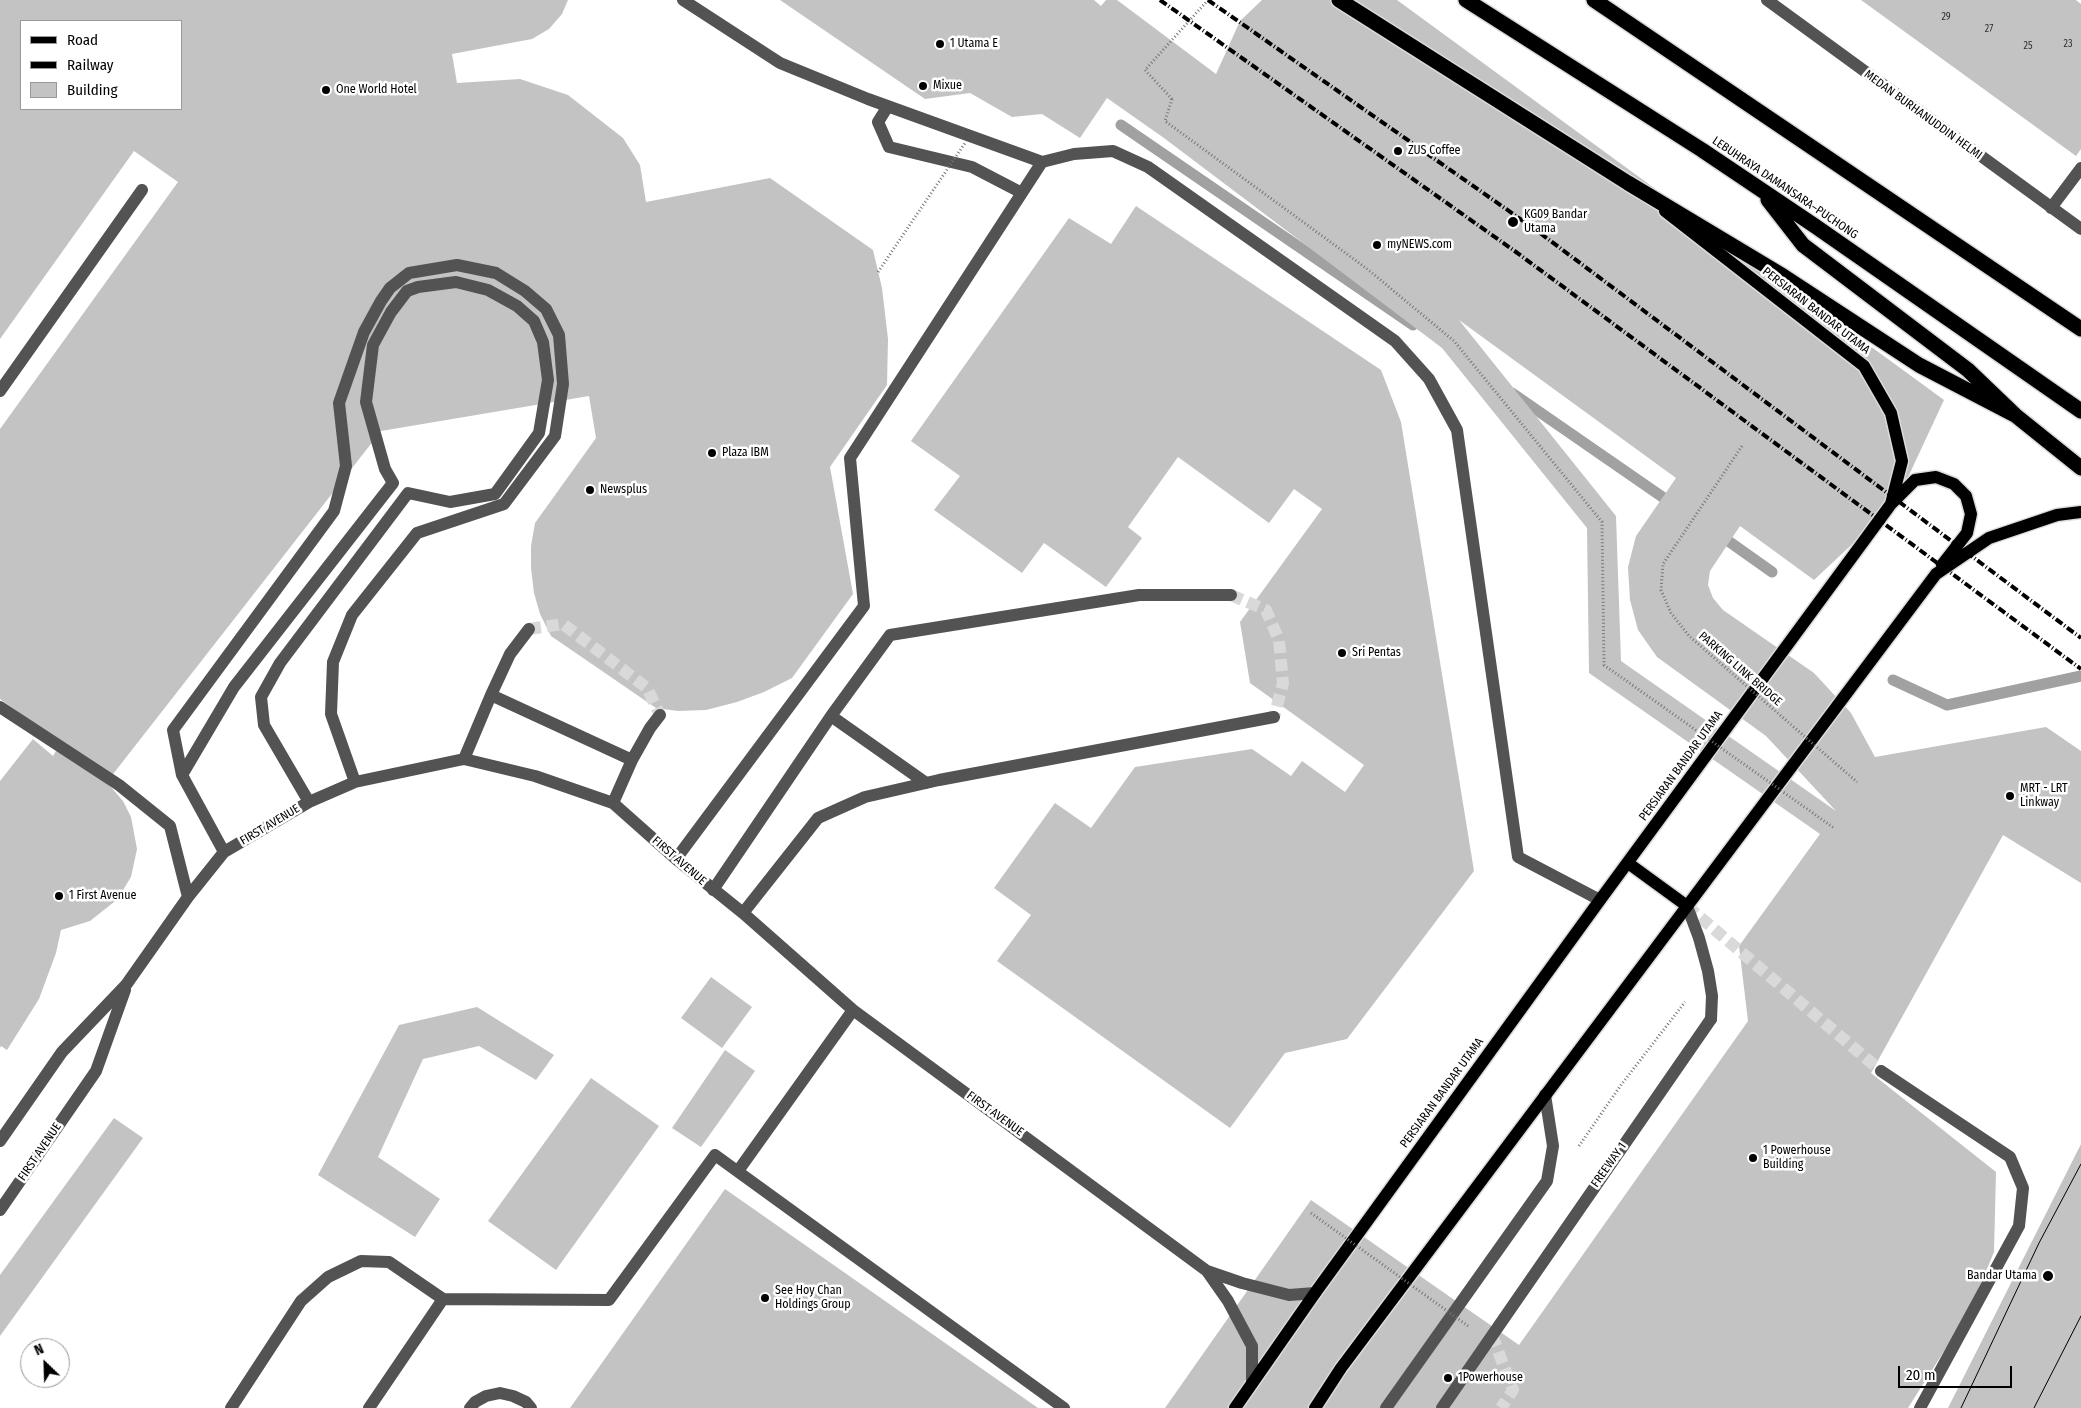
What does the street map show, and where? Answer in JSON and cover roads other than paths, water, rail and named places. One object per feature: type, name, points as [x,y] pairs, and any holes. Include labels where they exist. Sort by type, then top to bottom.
[{"type":"highway","points":[[1339,0],[1628,183],[1783,276],[1919,365],[2015,415]]},
{"type":"highway","name":"LEBUHRAYA DAMANSARA–PUCHONG","points":[[1466,0],[1702,150],[2081,411]]},
{"type":"highway","points":[[1594,0],[2081,328]]},
{"type":"highway","points":[[1759,189],[1803,245],[1968,370],[2015,415],[2081,468]]},
{"type":"main road","name":"PERSIARAN BANDAR UTAMA","points":[[1235,1408],[1315,1293],[1600,900],[1891,504],[1902,461],[1890,413],[1864,366],[1628,183]]},
{"type":"main road","points":[[1315,1408],[1341,1368],[1967,533],[1971,514],[1966,496],[1954,484],[1936,477],[1915,480],[1891,504]]},
{"type":"main road","points":[[1936,574],[1989,538],[2057,515],[2081,512]]},
{"type":"main road","points":[[1628,862],[1687,906]]},
{"type":"street","points":[[684,0],[780,63],[888,106],[1042,162],[1074,154],[1113,151],[1148,167],[1395,341],[1428,378],[1457,430],[1518,857],[1600,900]]},
{"type":"street","name":"MEDAN BURHANUDDIN HELMI","points":[[1767,0],[2081,229]]},
{"type":"street","points":[[888,106],[878,122],[889,148],[972,167],[1022,193]]},
{"type":"street","points":[[676,859],[864,606],[850,458],[1042,162]]},
{"type":"street","points":[[2051,208],[2081,168]]},
{"type":"street","points":[[0,391],[142,190]]},
{"type":"street","points":[[224,852],[182,775],[173,730],[334,511],[346,466],[339,403],[364,332],[390,288],[409,274],[457,265],[496,273],[525,290],[546,308],[559,335],[562,384],[555,436],[504,504],[417,533],[352,615],[333,662],[331,714],[355,782]]},
{"type":"street","points":[[182,775],[234,687],[394,483],[385,470],[366,402],[374,345],[391,312],[407,291],[418,286],[456,282],[488,290],[518,306],[534,322],[542,342],[548,380],[539,433],[495,494],[450,502],[408,493],[280,663],[261,698],[264,725],[309,802]]},
{"type":"street","points":[[713,890],[890,634],[1139,595],[1231,595]]},
{"type":"street","points":[[464,759],[490,695],[510,654],[529,630]]},
{"type":"street","points":[[490,695],[632,760]]},
{"type":"street","points":[[0,707],[119,785],[170,826],[188,897]]},
{"type":"street","points":[[613,804],[632,760],[650,728],[660,715]]},
{"type":"street","points":[[832,716],[926,783]]},
{"type":"street","points":[[743,913],[818,818],[865,797],[926,783],[1274,718]]},
{"type":"street","name":"FIRST AVENUE","points":[[0,1141],[62,1052],[126,985],[188,897],[224,852],[309,802],[355,782],[464,759],[535,776],[613,804],[676,859],[743,913],[854,1010],[1207,1271],[1242,1283],[1289,1295],[1315,1293]]},
{"type":"street","name":"FREEWAY 1","points":[[1442,1408],[1711,1019],[1712,996],[1699,938],[1687,906]]},
{"type":"street","name":"FIRST AVENUE","points":[[0,1210],[96,1071],[126,985]]},
{"type":"street","points":[[738,1172],[854,1010]]},
{"type":"street","points":[[1881,1071],[2010,1157],[2023,1188],[2019,1226],[1920,1408]]},
{"type":"street","points":[[1386,1408],[1547,1181],[1552,1146],[1545,1095]]},
{"type":"street","points":[[231,1408],[301,1301],[328,1277],[361,1261],[389,1262],[443,1299],[609,1300],[715,1155],[1064,1408]]},
{"type":"street","name":"FIRST AVENUE","points":[[1207,1271],[1228,1301],[1252,1346],[1252,1382]]},
{"type":"street","points":[[369,1408],[443,1299]]},
{"type":"street","points":[[470,1408],[475,1402],[486,1396],[500,1393],[526,1402],[531,1408]]},
{"type":"waterway","points":[[1121,125],[1413,325]]},
{"type":"waterway","points":[[1512,393],[1674,505]]},
{"type":"waterway","points":[[1717,533],[1772,572]]},
{"type":"waterway","points":[[1893,680],[1947,705],[2081,676]]},
{"type":"tunnel","points":[[1231,595],[1266,610],[1279,640],[1283,683],[1274,717]]},
{"type":"tunnel","points":[[529,629],[563,624],[647,688],[660,715]]},
{"type":"tunnel","points":[[1687,906],[1881,1071]]},
{"type":"tunnel","points":[[1492,1335],[1513,1390],[1501,1408]]},
{"type":"tram line","points":[[1961,1408],[2039,1243],[2081,1164]]},
{"type":"tram line","points":[[2034,1408],[2081,1316]]},
{"type":"railway","points":[[1160,0],[1516,252],[2081,669]]},
{"type":"railway","points":[[1208,0],[1536,230],[2081,638]]},
{"type":"place","name":"1 Utama E","points":[[940,44]]},
{"type":"place","name":"Mixue","points":[[923,86]]},
{"type":"place","name":"One World Hotel","points":[[326,90]]},
{"type":"place","name":"ZUS Coffee","points":[[1398,151]]},
{"type":"place","name":"KG09 Bandar Utama","points":[[1513,222]]},
{"type":"place","name":"myNEWS.com","points":[[1377,245]]},
{"type":"place","name":"Plaza IBM","points":[[712,453]]},
{"type":"place","name":"Newsplus","points":[[590,490]]},
{"type":"place","name":"Sri Pentas","points":[[1342,653]]},
{"type":"place","name":"MRT - LRT Linkway","points":[[2010,796]]},
{"type":"place","name":"1 First Avenue","points":[[59,896]]},
{"type":"place","name":"1 Powerhouse Building","points":[[1753,1158]]},
{"type":"place","name":"Bandar Utama","points":[[2048,1276]]},
{"type":"place","name":"See Hoy Chan Holdings Group","points":[[765,1298]]},
{"type":"place","name":"1Powerhouse","points":[[1448,1378]]}]
